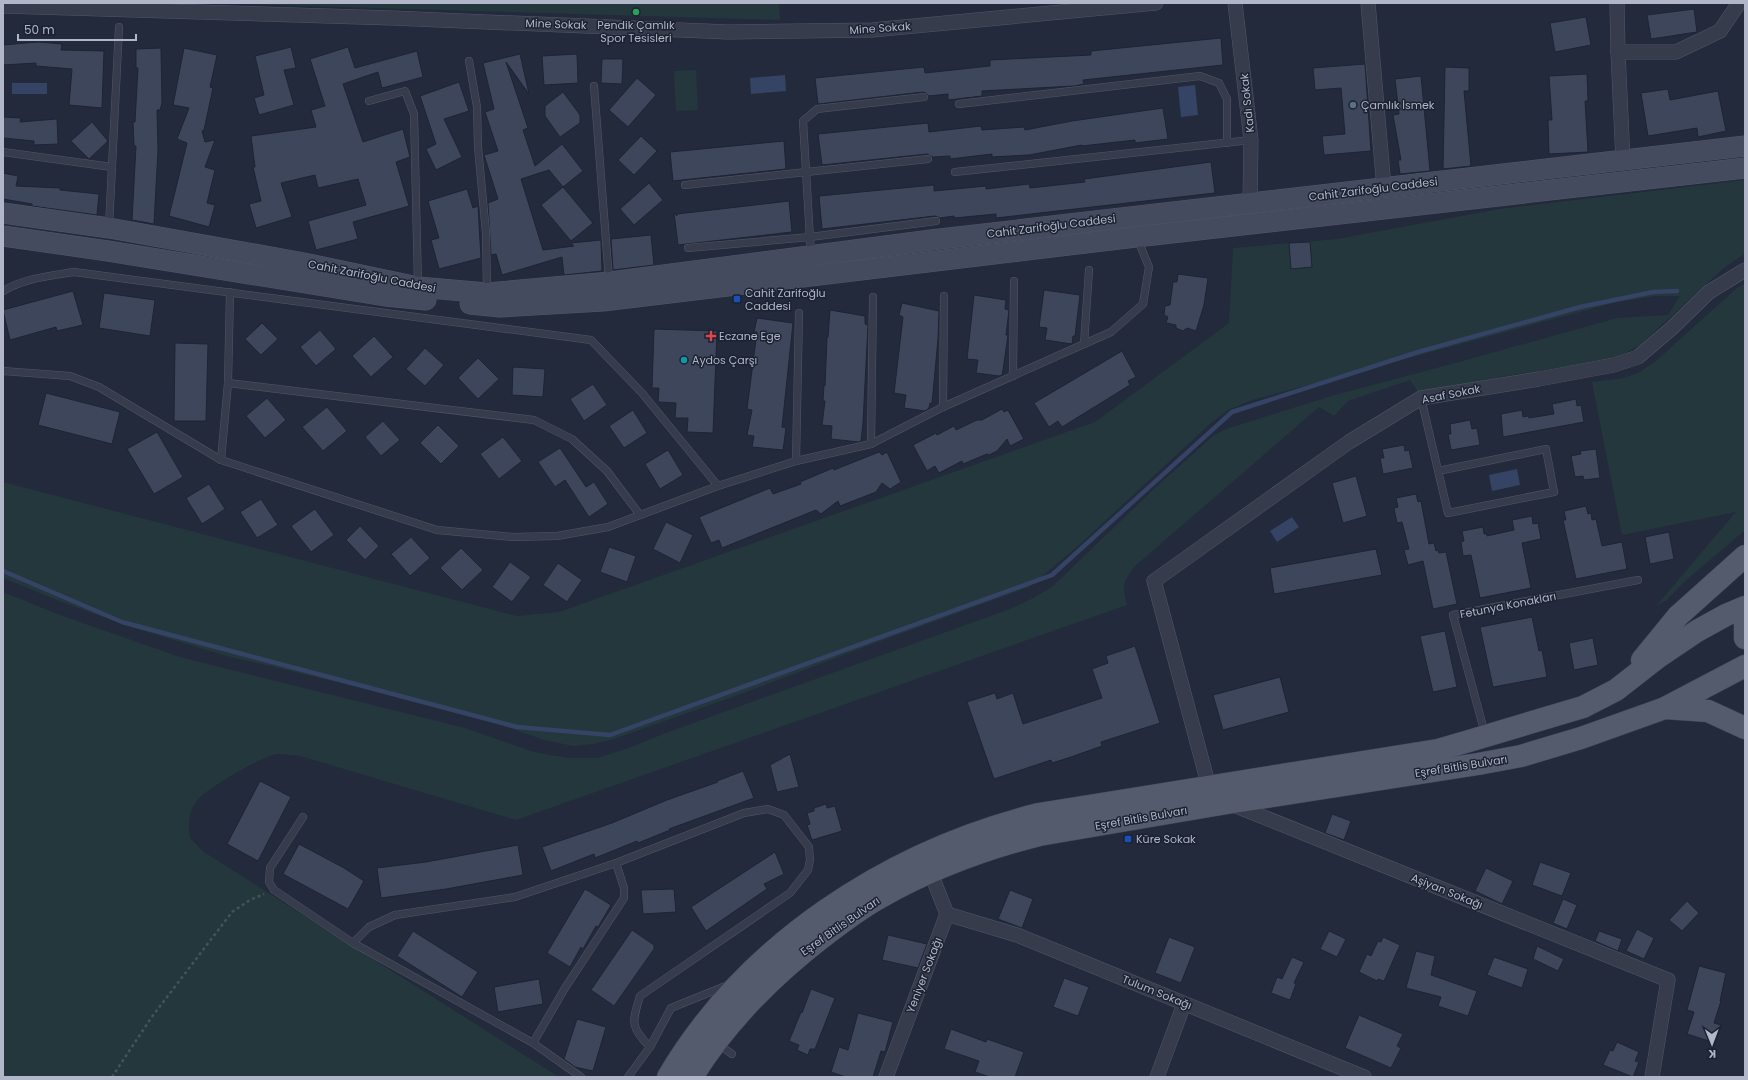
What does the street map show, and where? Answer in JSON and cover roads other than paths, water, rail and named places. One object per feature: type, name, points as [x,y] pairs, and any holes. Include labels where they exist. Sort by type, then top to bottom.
[{"type":"main road","name":"Cahit Zarifoğlu Caddesi","points":[[3,236],[116,252],[385,296],[500,307],[603,301],[1136,227],[1250,204],[1745,146]]},
{"type":"main road","points":[[1623,161],[1624,181]]},
{"type":"main road","name":"Cahit Zarifoğlu Caddesi","points":[[3,213],[109,228],[304,263],[418,287],[487,293],[610,282],[810,246],[1136,227],[1251,224],[1745,168]]},
{"type":"main road","points":[[1384,188],[1386,209]]},
{"type":"main road","points":[[1250,204],[1251,224]]},
{"type":"main road","points":[[1616,690],[1678,616],[1745,556]]},
{"type":"main road","points":[[1616,690],[1657,658],[1697,631],[1726,615],[1745,607]]},
{"type":"main road","points":[[1745,625],[1745,638]]},
{"type":"main road","name":"Eşref Bitlis Bulvarı","points":[[668,1077],[695,1036],[747,977],[801,928],[833,905],[876,878],[927,863],[969,857],[1039,835],[1521,756],[1569,742],[1665,708],[1745,666]]},
{"type":"main road","name":"Eşref Bitlis Bulvarı","points":[[692,1077],[724,1048],[765,986],[801,953],[842,922],[927,863],[985,830],[1039,814],[1438,750],[1582,707],[1616,690]]},
{"type":"main road","points":[[1665,708],[1708,711],[1745,728]]},
{"type":"street","name":"Mine Sokak","points":[[3,6],[384,18],[728,32],[872,30],[1156,3]]},
{"type":"street","name":"Kadı Sokak","points":[[1235,3],[1251,140],[1250,204]]},
{"type":"street","points":[[1368,3],[1384,188]]},
{"type":"street","points":[[1617,3],[1623,161]]},
{"type":"street","points":[[1618,52],[1676,52],[1720,31],[1739,3]]},
{"type":"street","name":"Asaf Sokak","points":[[1209,787],[1154,582],[1349,442],[1421,398],[1584,371],[1614,365],[1638,357],[1672,328],[1709,292],[1745,270]]},
{"type":"street","name":"Aşiyan Sokağı","points":[[1227,803],[1668,980],[1652,1077]]},
{"type":"street","points":[[927,863],[947,914]]},
{"type":"street","name":"Tulum Sokağı","points":[[947,914],[1017,935],[1364,1077]]},
{"type":"street","name":"Yeniyer Sokağı","points":[[886,1077],[947,914]]},
{"type":"street","points":[[1157,1077],[1184,1004]]},
{"type":"lane","points":[[109,228],[119,28]]},
{"type":"lane","points":[[468,61],[477,107],[478,147],[486,233],[487,293]]},
{"type":"lane","points":[[959,104],[1200,76],[1219,83],[1227,99],[1227,143]]},
{"type":"lane","points":[[594,86],[610,282]]},
{"type":"lane","points":[[369,101],[405,91],[414,114],[418,287]]},
{"type":"lane","points":[[810,246],[803,121],[817,109],[924,97]]},
{"type":"lane","points":[[955,172],[1251,140]]},
{"type":"lane","points":[[3,152],[112,167]]},
{"type":"lane","points":[[684,185],[928,159]]},
{"type":"lane","points":[[688,248],[810,246],[936,221]]},
{"type":"lane","points":[[3,370],[70,376],[99,387],[221,460],[438,530],[512,537],[557,536],[608,527],[718,486],[796,461],[871,444],[943,407],[1111,332],[1143,304],[1149,267],[1136,227]]},
{"type":"lane","points":[[1084,344],[1089,270]]},
{"type":"lane","points":[[3,291],[13,285],[40,277],[74,272],[591,340],[642,393],[718,486]]},
{"type":"lane","points":[[1013,376],[1014,281]]},
{"type":"lane","points":[[221,460],[228,383],[230,292]]},
{"type":"lane","points":[[943,407],[944,296]]},
{"type":"lane","points":[[871,444],[873,297]]},
{"type":"lane","points":[[796,461],[799,313]]},
{"type":"lane","points":[[228,383],[534,420],[572,439],[607,471],[640,515]]},
{"type":"lane","points":[[1421,398],[1438,471],[1448,513],[1554,492],[1546,449],[1438,471]]},
{"type":"lane","name":"Fetunya Konakları","points":[[1485,736],[1453,616],[1638,580]]},
{"type":"lane","points":[[353,943],[369,927],[395,915],[515,897],[616,863],[744,813],[768,809],[784,815],[809,847],[810,860],[808,870],[790,892],[640,996],[635,1013],[634,1026],[638,1035],[650,1047]]},
{"type":"lane","points":[[303,817],[270,868],[269,882],[274,890],[353,943],[533,1043],[581,1077]]},
{"type":"lane","points":[[533,1043],[569,982],[624,898],[624,888],[616,863]]},
{"type":"lane","points":[[628,1077],[650,1047],[671,1008],[747,977]]},
{"type":"water","points":[[785,75],[786,91],[751,94],[750,78]]},
{"type":"water","points":[[12,83],[47,83],[47,94],[12,94]]},
{"type":"water","points":[[1195,85],[1198,115],[1181,117],[1178,87]]},
{"type":"water","points":[[1517,469],[1520,485],[1492,491],[1489,475]]},
{"type":"water","points":[[1292,517],[1299,527],[1277,542],[1270,531]]},
{"type":"waterway","points":[[3,571],[122,622],[517,727],[610,735],[1052,575],[1232,412],[1418,352],[1580,307],[1653,292],[1677,291]]},
{"type":"place","name":"Pendik Çamlık Spor Tesisleri","points":[[636,12]]},
{"type":"place","name":"Çamlık İsmek","points":[[1353,105]]},
{"type":"place","name":"Cahit Zarifoğlu Caddesi","points":[[737,299]]},
{"type":"place","name":"Eczane Ege","points":[[711,336]]},
{"type":"place","name":"Aydos Çarşı","points":[[684,360]]},
{"type":"place","name":"Küre Sokak","points":[[1128,839]]}]
